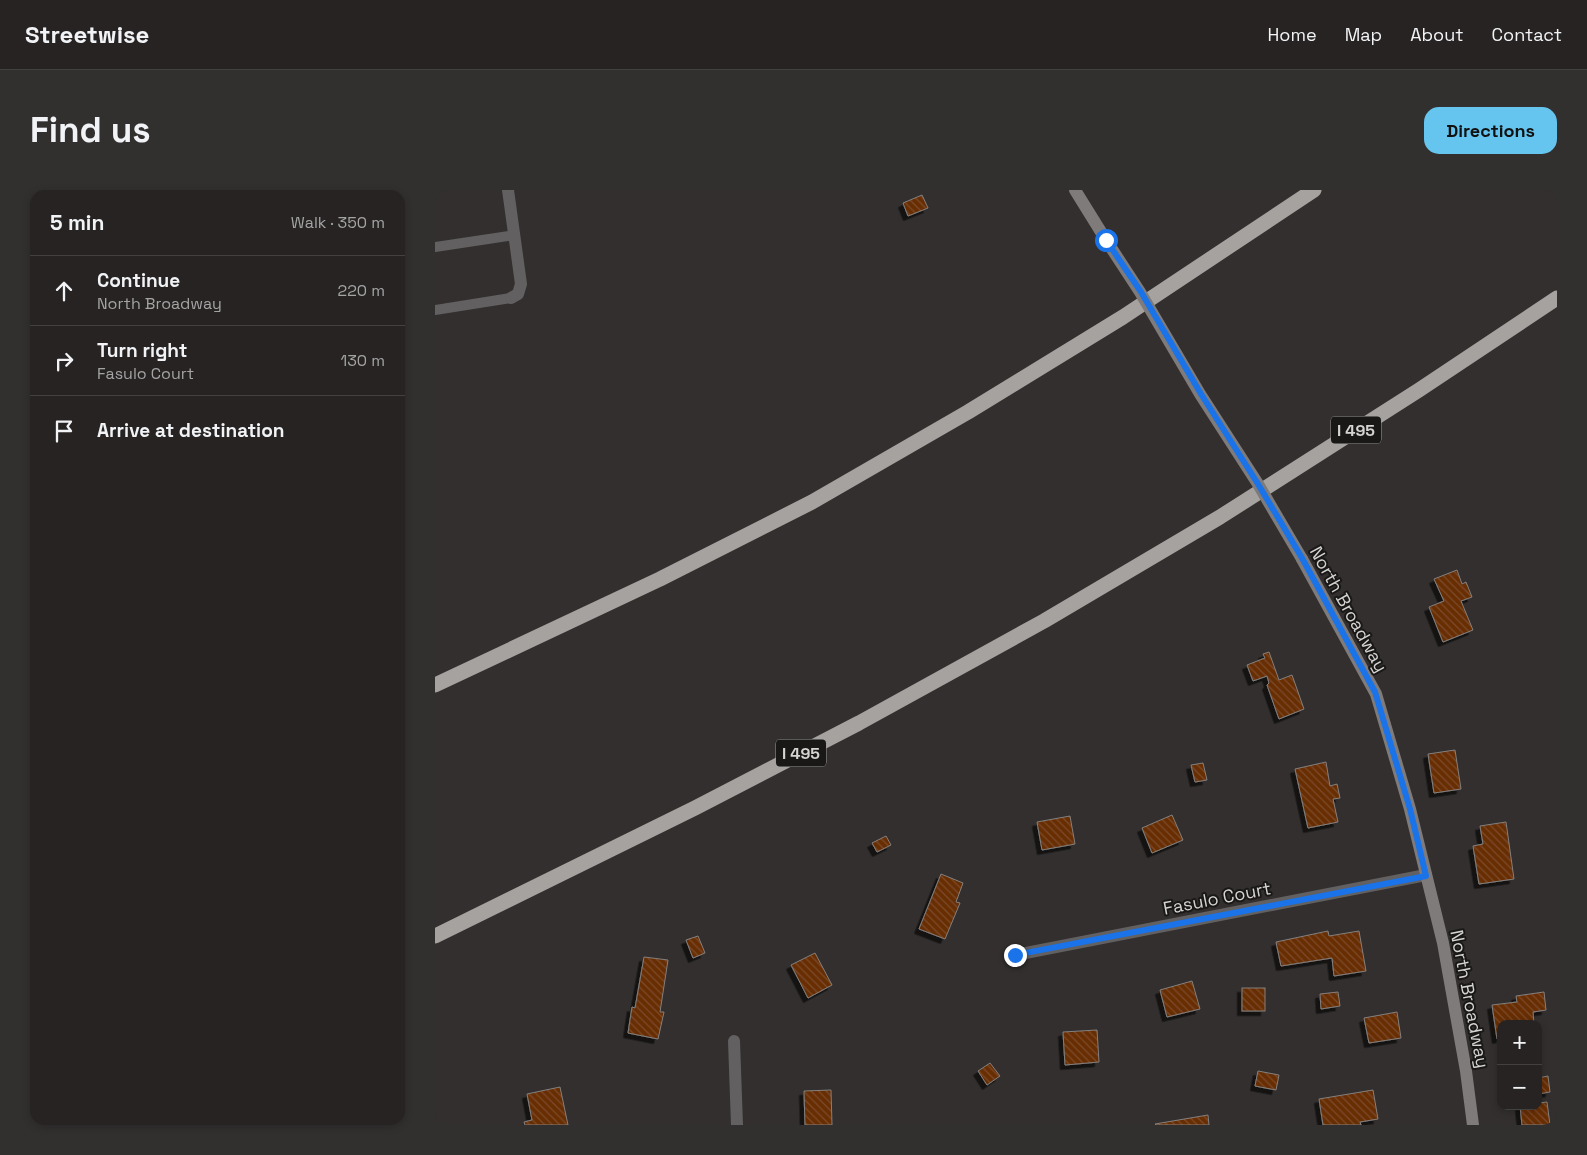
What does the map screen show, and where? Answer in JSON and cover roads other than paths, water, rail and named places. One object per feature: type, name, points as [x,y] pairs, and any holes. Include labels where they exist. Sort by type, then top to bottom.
[{"type":"highway","points":[[435,685],[660,579],[813,502],[968,412],[1123,317],[1314,190]]},
{"type":"highway","name":"I 495","points":[[435,936],[695,808],[859,723],[1044,621],[1220,517],[1411,396],[1555,300]]},
{"type":"street","points":[[508,190],[521,284],[518,294],[511,298]]},
{"type":"street","name":"North Broadway","points":[[1075,190],[1141,292],[1201,394],[1258,484],[1302,558],[1376,694],[1410,809],[1443,943],[1466,1071],[1473,1125]]},
{"type":"street","name":"Fasulo Court","points":[[1015,955],[1426,876]]},
{"type":"street","points":[[734,1041],[737,1125]]},
{"type":"lane","points":[[435,247],[515,235]]},
{"type":"lane","points":[[435,310],[511,298]]}]
